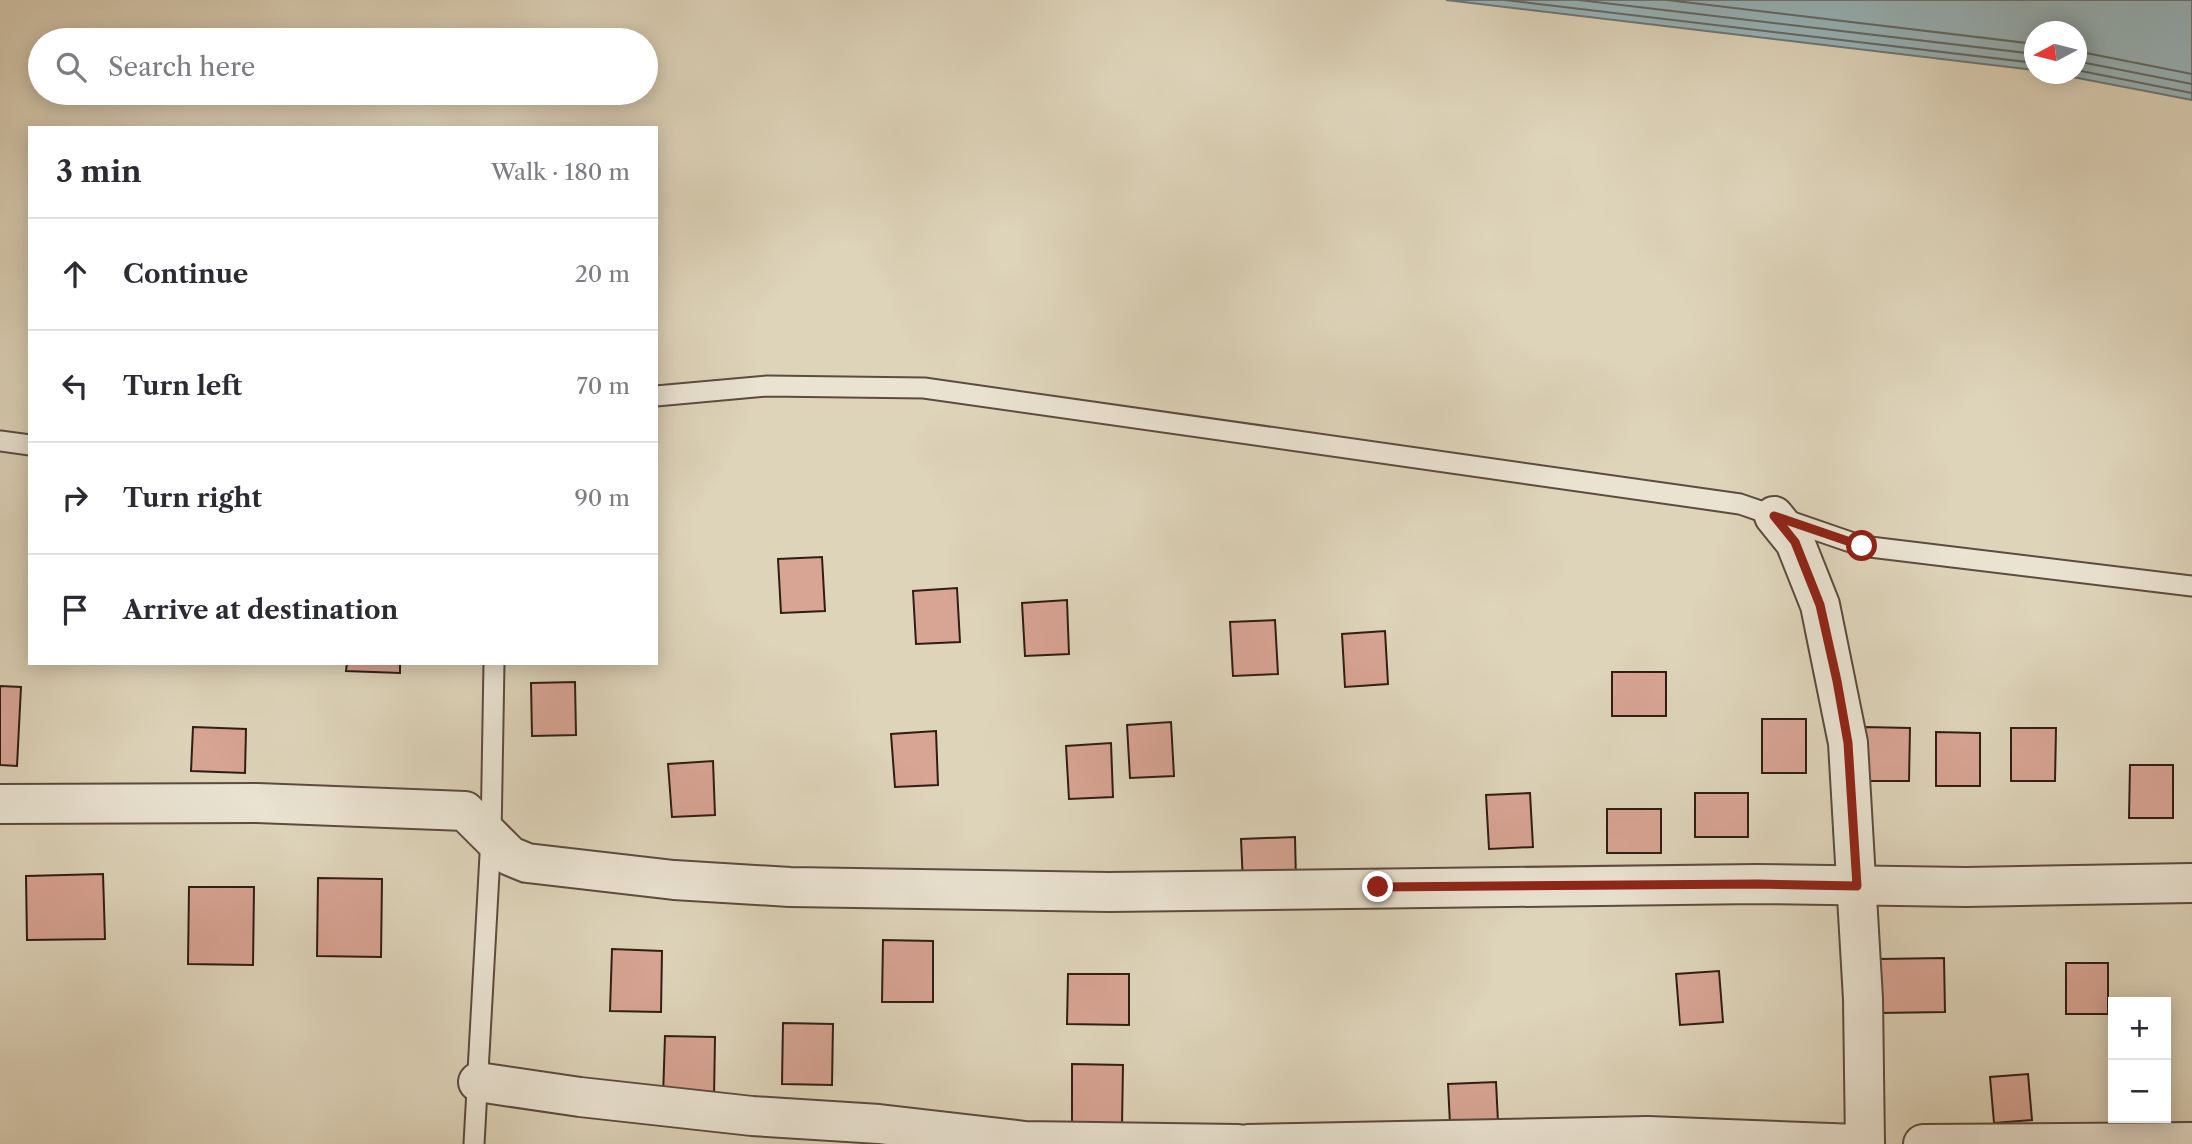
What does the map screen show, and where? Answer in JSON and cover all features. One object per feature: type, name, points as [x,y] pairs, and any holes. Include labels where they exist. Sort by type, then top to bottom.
[{"type":"street","points":[[1774,516],[1795,542],[1820,605],[1848,743],[1863,999],[1865,1144]]},
{"type":"street","points":[[0,804],[257,803],[465,811],[510,856],[527,863],[674,880],[790,887],[1108,892],[1730,884],[1966,887],[2192,883]]},
{"type":"street","points":[[478,1082],[580,1097],[752,1116],[879,1124],[1025,1141],[1238,1144]]},
{"type":"street","points":[[1248,1144],[1647,1136],[1857,1144]]},
{"type":"street","points":[[1923,1144],[2192,1142]]},
{"type":"lane","points":[[658,396],[767,386],[924,388],[1740,504],[1862,546],[2192,586]]},
{"type":"lane","points":[[0,441],[28,445]]},
{"type":"lane","points":[[474,1144],[491,837],[494,665]]},
{"type":"water","points":[[1446,0],[2192,0],[2192,100],[2087,80],[2087,21],[2024,21],[2024,69]]},
{"type":"building","points":[[822,557],[825,611],[781,613],[778,559]]},
{"type":"building","points":[[957,588],[960,642],[916,644],[913,591]]},
{"type":"building","points":[[1067,600],[1069,654],[1025,656],[1022,603]]},
{"type":"building","points":[[1275,620],[1278,674],[1233,676],[1230,622]]},
{"type":"building","points":[[1385,631],[1388,684],[1345,687],[1342,634]]},
{"type":"building","points":[[347,665],[400,665],[400,673],[346,671]]},
{"type":"building","points":[[1612,672],[1666,672],[1666,716],[1612,716]]},
{"type":"building","points":[[575,682],[576,735],[532,736],[531,683]]},
{"type":"building","points":[[0,686],[21,687],[17,766],[0,765]]},
{"type":"building","points":[[1762,719],[1806,719],[1806,773],[1762,773]]},
{"type":"building","points":[[1171,722],[1174,776],[1130,778],[1127,725]]},
{"type":"building","points":[[193,727],[246,729],[245,773],[191,771]]},
{"type":"building","points":[[1865,727],[1910,728],[1909,781],[1865,781]]},
{"type":"building","points":[[2011,728],[2056,728],[2055,781],[2011,781]]},
{"type":"building","points":[[936,731],[938,785],[895,787],[891,734]]},
{"type":"building","points":[[1936,732],[1980,733],[1980,786],[1936,786]]},
{"type":"building","points":[[1111,743],[1113,797],[1069,799],[1066,746]]},
{"type":"building","points":[[713,761],[715,815],[672,817],[668,764]]},
{"type":"building","points":[[2130,765],[2173,765],[2173,818],[2129,818]]},
{"type":"building","points":[[1530,793],[1533,847],[1489,849],[1486,795]]},
{"type":"building","points":[[1695,793],[1748,793],[1748,837],[1695,837]]},
{"type":"building","points":[[1607,809],[1661,809],[1661,853],[1607,853]]},
{"type":"building","points":[[1295,837],[1296,881],[1243,883],[1241,839]]},
{"type":"building","points":[[103,874],[105,939],[27,940],[26,876]]},
{"type":"building","points":[[318,878],[382,879],[381,957],[317,956]]},
{"type":"building","points":[[189,887],[254,887],[253,965],[188,964]]},
{"type":"building","points":[[883,940],[933,941],[933,1002],[882,1002]]},
{"type":"building","points":[[612,949],[662,951],[661,1012],[610,1011]]},
{"type":"building","points":[[1944,958],[1945,1012],[1879,1013],[1879,959]]},
{"type":"building","points":[[2066,963],[2108,963],[2108,1014],[2066,1014]]},
{"type":"building","points":[[1719,971],[1723,1022],[1680,1025],[1676,974]]},
{"type":"building","points":[[1068,974],[1129,974],[1129,1025],[1067,1024]]},
{"type":"building","points":[[783,1023],[833,1024],[832,1085],[782,1084]]},
{"type":"building","points":[[665,1036],[715,1037],[714,1098],[663,1097]]},
{"type":"building","points":[[1072,1064],[1123,1065],[1122,1126],[1072,1125]]},
{"type":"building","points":[[2028,1074],[2032,1120],[1994,1123],[1990,1077]]},
{"type":"building","points":[[1496,1082],[1498,1122],[1450,1124],[1448,1084]]},
{"type":"route","points":[[1378,887],[1758,884],[1857,886],[1848,743],[1820,605],[1795,542],[1774,516],[1862,546]]}]
